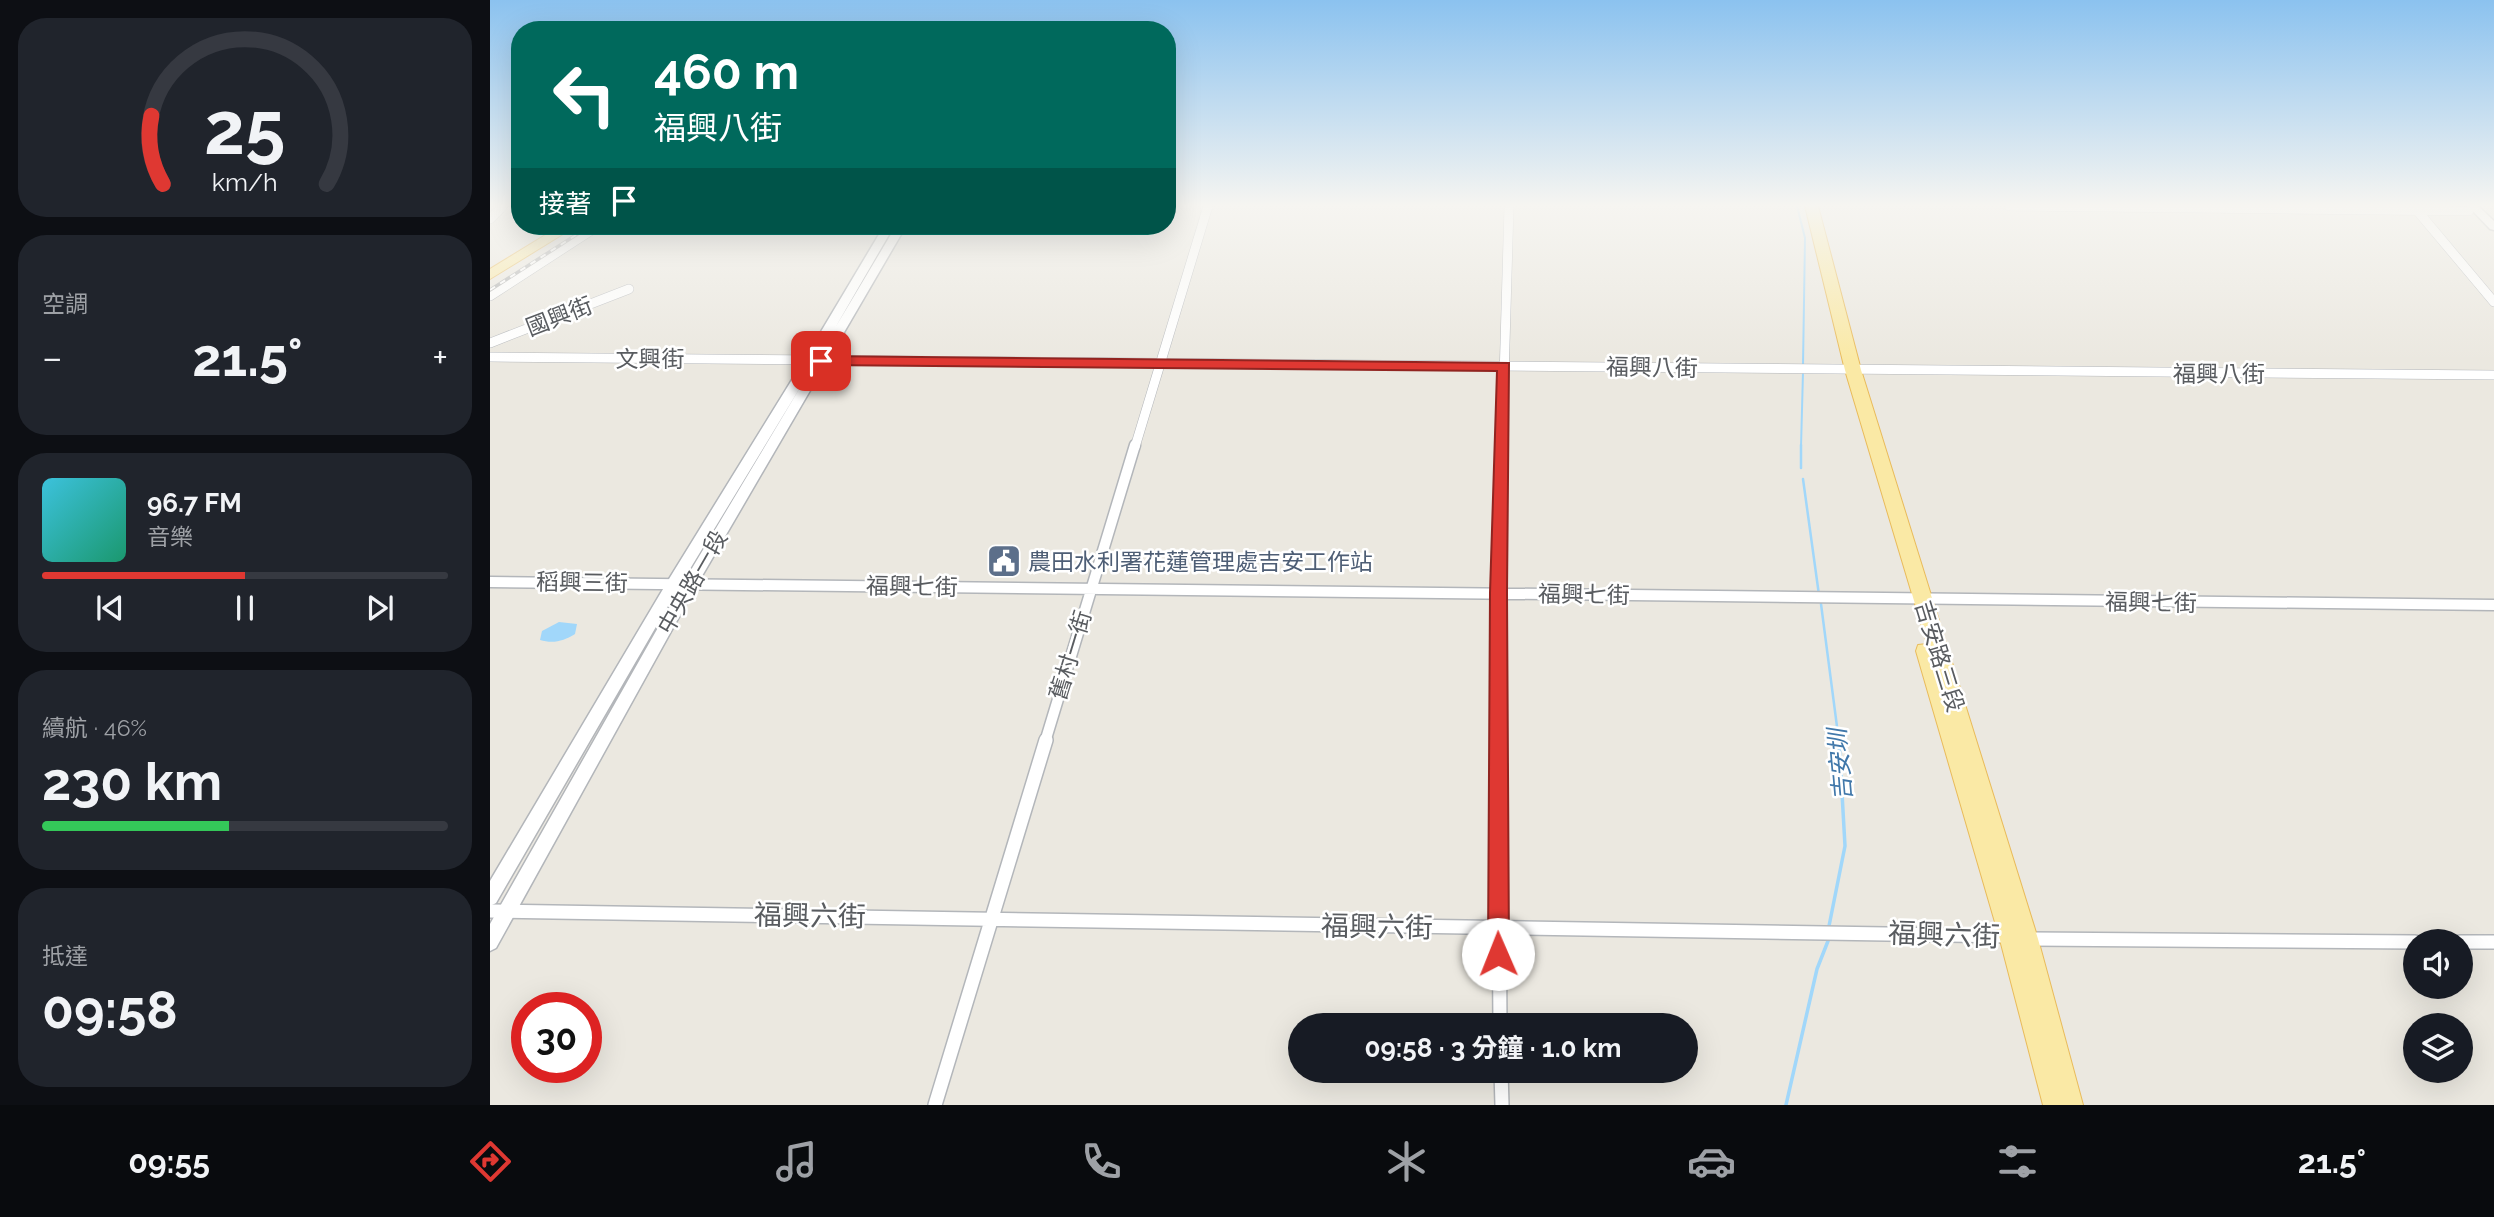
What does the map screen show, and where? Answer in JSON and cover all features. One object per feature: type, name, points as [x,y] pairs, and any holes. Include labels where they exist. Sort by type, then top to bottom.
[{"type":"main road","points":[[490,267],[505,258]]},
{"type":"main road","points":[[490,275],[518,258]]},
{"type":"main road","name":"吉安路三段","points":[[1817,258],[1849,370],[1888,476],[1916,600],[2071,1105]]},
{"type":"main road","name":"吉安路三段","points":[[1823,258],[1849,370]]},
{"type":"main road","name":"吉安路三段","points":[[2018,938],[2055,1105]]},
{"type":"street","points":[[490,296],[549,258]]},
{"type":"street","name":"中央路一段","points":[[816,360],[871,258]]},
{"type":"street","name":"中央路一段","points":[[490,897],[881,258]]},
{"type":"street","name":"舊村一街","points":[[935,1105],[1191,258]]},
{"type":"street","points":[[1500,1013],[1499,593],[1507,258]]},
{"type":"street","points":[[2457,258],[2494,302]]},
{"type":"street","name":"國興街","points":[[490,343],[629,289]]},
{"type":"street","name":"文興街","points":[[490,357],[816,360]]},
{"type":"street","name":"福興八街","points":[[816,360],[2494,375]]},
{"type":"street","name":"稻興三街","points":[[490,582],[682,584]]},
{"type":"street","name":"中央路一段","points":[[490,942],[682,584]]},
{"type":"street","name":"福興七街","points":[[682,584],[2494,605]]},
{"type":"street","name":"福興六街","points":[[490,911],[1498,930],[2403,942]]},
{"type":"street","points":[[2473,942],[2494,942]]},
{"type":"street","points":[[1502,1083],[1502,1105]]},
{"type":"water","points":[[559,622],[577,624],[575,634],[558,641],[540,640],[542,631]]},
{"type":"waterway","name":"吉安圳","points":[[1803,366],[1805,258]]},
{"type":"waterway","name":"吉安圳","points":[[1801,447],[1803,372]]},
{"type":"waterway","name":"吉安圳","points":[[1801,447],[1801,468]]},
{"type":"waterway","name":"吉安圳","points":[[1803,479],[1819,595]]},
{"type":"waterway","name":"吉安圳","points":[[1821,604],[1839,742]]},
{"type":"waterway","name":"吉安圳","points":[[1829,926],[1845,846],[1839,740]]},
{"type":"waterway","name":"吉安圳","points":[[1786,1105],[1817,969],[1828,941]]},
{"type":"railway","points":[[490,290],[541,258]]},
{"type":"place","name":"農田水利署花蓮管理處吉安工作站","points":[[1004,561]]},
{"type":"route","points":[[821,361],[1504,366],[1499,593],[1498,954]]}]
